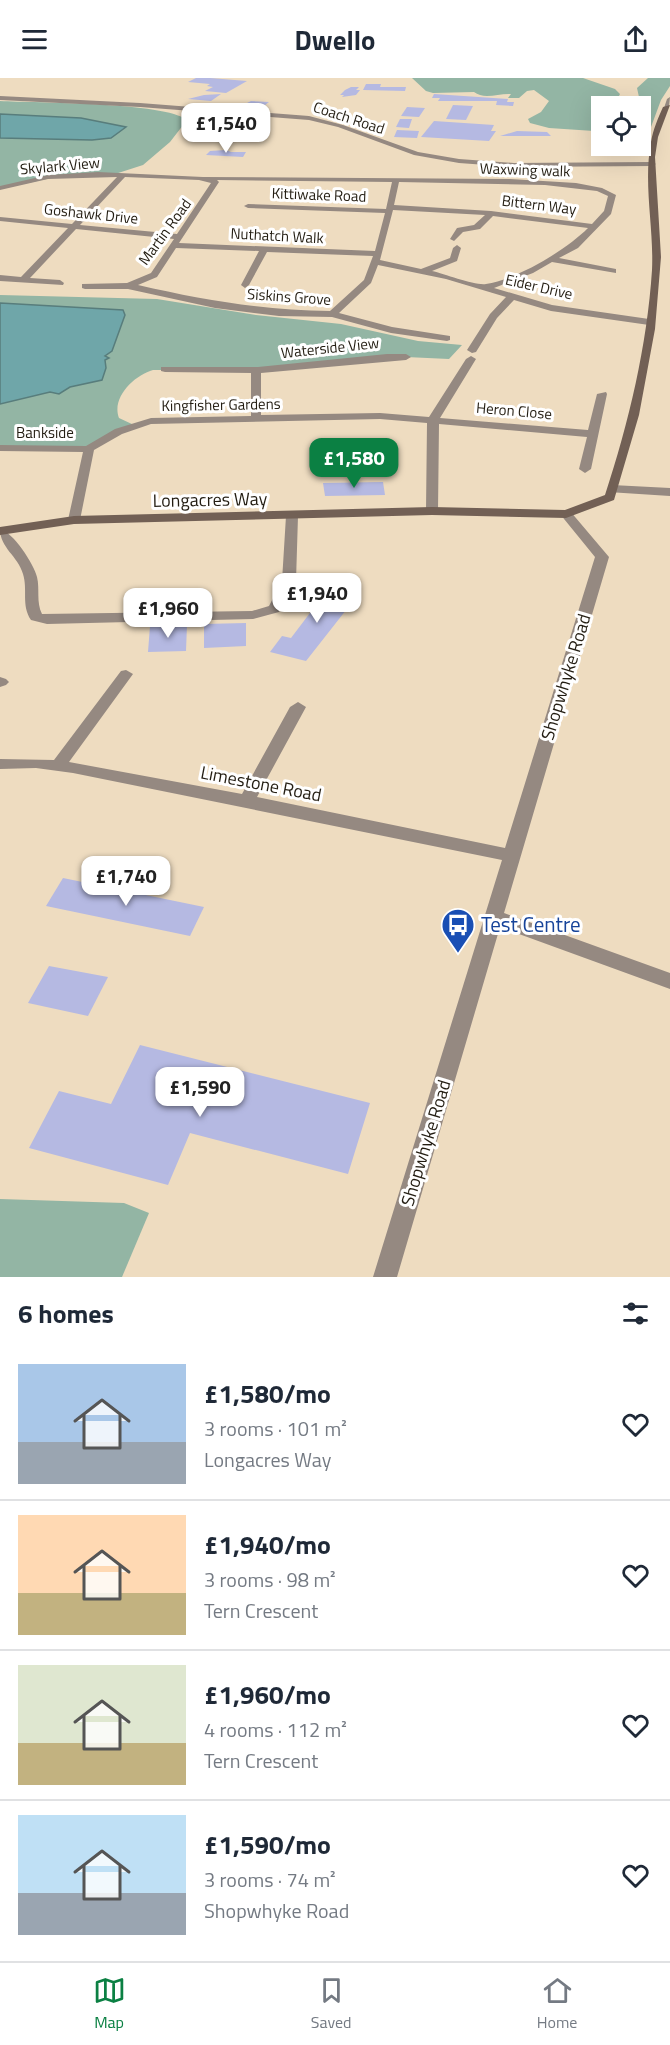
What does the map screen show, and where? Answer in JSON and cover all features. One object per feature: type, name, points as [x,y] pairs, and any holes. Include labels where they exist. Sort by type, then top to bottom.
[{"type":"main road","points":[[566,514],[610,496],[638,391],[656,274],[652,164],[654,141],[669,104]]},
{"type":"main road","name":"Longacres Way","points":[[0,532],[74,520],[432,511],[566,514]]},
{"type":"street","name":"Coach Road","points":[[0,98],[140,105],[309,118],[336,124],[406,150],[466,161],[652,164]]},
{"type":"street","name":"Skylark View","points":[[0,188],[33,179],[91,175],[201,178]]},
{"type":"street","points":[[23,280],[122,176]]},
{"type":"street","points":[[201,178],[396,180],[376,258],[363,286],[332,314]]},
{"type":"street","name":"Martin Road","points":[[128,286],[154,275],[180,237],[215,182],[201,178]]},
{"type":"street","name":"Waxwing walk","points":[[396,180],[549,184],[603,189],[612,195],[610,206],[593,226]]},
{"type":"street","name":"Kittiwake Road","points":[[248,206],[390,209]]},
{"type":"street","name":"Bittern Way","points":[[390,209],[491,213],[593,226]]},
{"type":"street","points":[[424,271],[454,260],[459,230],[477,227],[491,213]]},
{"type":"street","name":"Goshawk Drive","points":[[0,219],[180,237]]},
{"type":"street","name":"Bittern Way","points":[[484,288],[554,260],[575,246],[593,226]]},
{"type":"street","name":"Nuthatch Walk","points":[[174,245],[376,258]]},
{"type":"street","points":[[245,285],[264,249]]},
{"type":"street","name":"Eider Drive","points":[[376,258],[558,310],[649,322]]},
{"type":"street","points":[[554,260],[613,271]]},
{"type":"street","points":[[0,278],[60,283]]},
{"type":"street","points":[[86,286],[128,286]]},
{"type":"street","name":"Siskins Grove","points":[[128,286],[154,294],[235,308],[332,314],[391,330],[447,338]]},
{"type":"street","name":"Heron Close","points":[[511,298],[493,316],[433,420],[593,434]]},
{"type":"street","name":"Waterside View","points":[[165,369],[193,367],[256,370],[376,357],[406,357]]},
{"type":"street","name":"Waterside View","points":[[256,370],[256,419]]},
{"type":"street","points":[[585,469],[602,394]]},
{"type":"street","name":"Kingfisher Gardens","points":[[89,449],[112,434],[151,422],[380,416],[433,420]]},
{"type":"street","points":[[432,511],[433,420]]},
{"type":"street","name":"Bankside","points":[[0,448],[89,449]]},
{"type":"street","points":[[74,520],[89,449]]},
{"type":"street","points":[[612,489],[670,492]]},
{"type":"street","name":"Shopwhyke Road","points":[[385,1277],[602,557],[566,514]]},
{"type":"street","points":[[0,532],[24,562],[31,579],[30,595],[36,617],[59,620],[253,615],[274,609],[289,581],[292,516]]},
{"type":"street","points":[[57,767],[126,674]]},
{"type":"street","points":[[247,800],[298,707]]},
{"type":"street","name":"Limestone Road","points":[[0,764],[12,762],[57,767],[247,800],[512,856]]},
{"type":"street","points":[[494,917],[670,981]]},
{"type":"green space","points":[[412,78],[583,78],[615,89],[620,94],[619,96],[591,96],[591,131],[549,128],[530,123],[528,119],[541,112],[549,101],[534,90],[527,91],[519,98],[508,98],[511,94],[482,96],[474,92],[433,93],[426,91]]},
{"type":"green space","points":[[648,78],[670,78],[670,86],[661,100],[651,127],[651,96],[639,96],[637,88]]},
{"type":"green space","points":[[0,101],[127,107],[174,114],[187,120],[170,142],[143,165],[112,175],[51,178],[0,189]]},
{"type":"green space","points":[[0,295],[157,299],[256,315],[341,324],[418,341],[462,345],[449,359],[406,357],[256,370],[153,370],[132,382],[118,402],[119,418],[134,425],[89,449],[0,448]]},
{"type":"green space","points":[[0,1199],[124,1203],[149,1213],[122,1277],[0,1277]]},
{"type":"water","points":[[0,114],[81,118],[126,127],[111,138],[92,140],[0,138]]},
{"type":"water","points":[[0,303],[123,310],[125,315],[112,351],[105,356],[109,358],[105,360],[106,368],[102,380],[70,387],[59,394],[50,392],[0,404]]},
{"type":"building","points":[[196,78],[247,81],[226,93],[205,91],[213,87],[207,86],[210,84],[188,82]]},
{"type":"building","points":[[366,84],[381,84],[380,87],[406,87],[405,91],[363,90]]},
{"type":"building","points":[[359,87],[356,90],[360,90],[356,95],[342,97],[344,95],[340,95],[345,90]]},
{"type":"building","points":[[221,94],[211,101],[188,99],[204,95]]},
{"type":"building","points":[[434,94],[508,99],[507,102],[514,102],[513,106],[496,105],[497,101],[438,101],[440,98],[432,98]]},
{"type":"building","points":[[251,101],[269,102],[260,109],[239,107]]},
{"type":"building","points":[[453,105],[473,106],[466,120],[446,119]]},
{"type":"building","points":[[407,107],[425,108],[419,117],[401,116]]},
{"type":"building","points":[[400,119],[412,119],[409,128],[396,127]]},
{"type":"building","points":[[434,121],[494,125],[491,131],[496,131],[489,141],[421,137]]},
{"type":"building","points":[[397,130],[419,131],[417,138],[394,137]]},
{"type":"building","points":[[517,131],[547,132],[551,136],[500,136]]},
{"type":"building","points":[[210,151],[246,152],[243,157],[206,155]]},
{"type":"building","points":[[383,482],[385,495],[325,496],[323,483]]},
{"type":"building","points":[[332,584],[361,591],[306,661],[270,652],[282,636],[291,638]]},
{"type":"building","points":[[246,623],[246,646],[204,648],[204,624]]},
{"type":"building","points":[[187,625],[186,651],[148,652],[150,626]]},
{"type":"building","points":[[63,878],[204,907],[190,936],[46,906]]},
{"type":"building","points":[[49,966],[108,977],[88,1016],[28,1003]]},
{"type":"building","points":[[140,1045],[370,1103],[348,1174],[190,1133],[168,1185],[29,1148],[59,1091],[111,1104]]},
{"type":"place","name":"Test Centre","points":[[458,954]]}]
